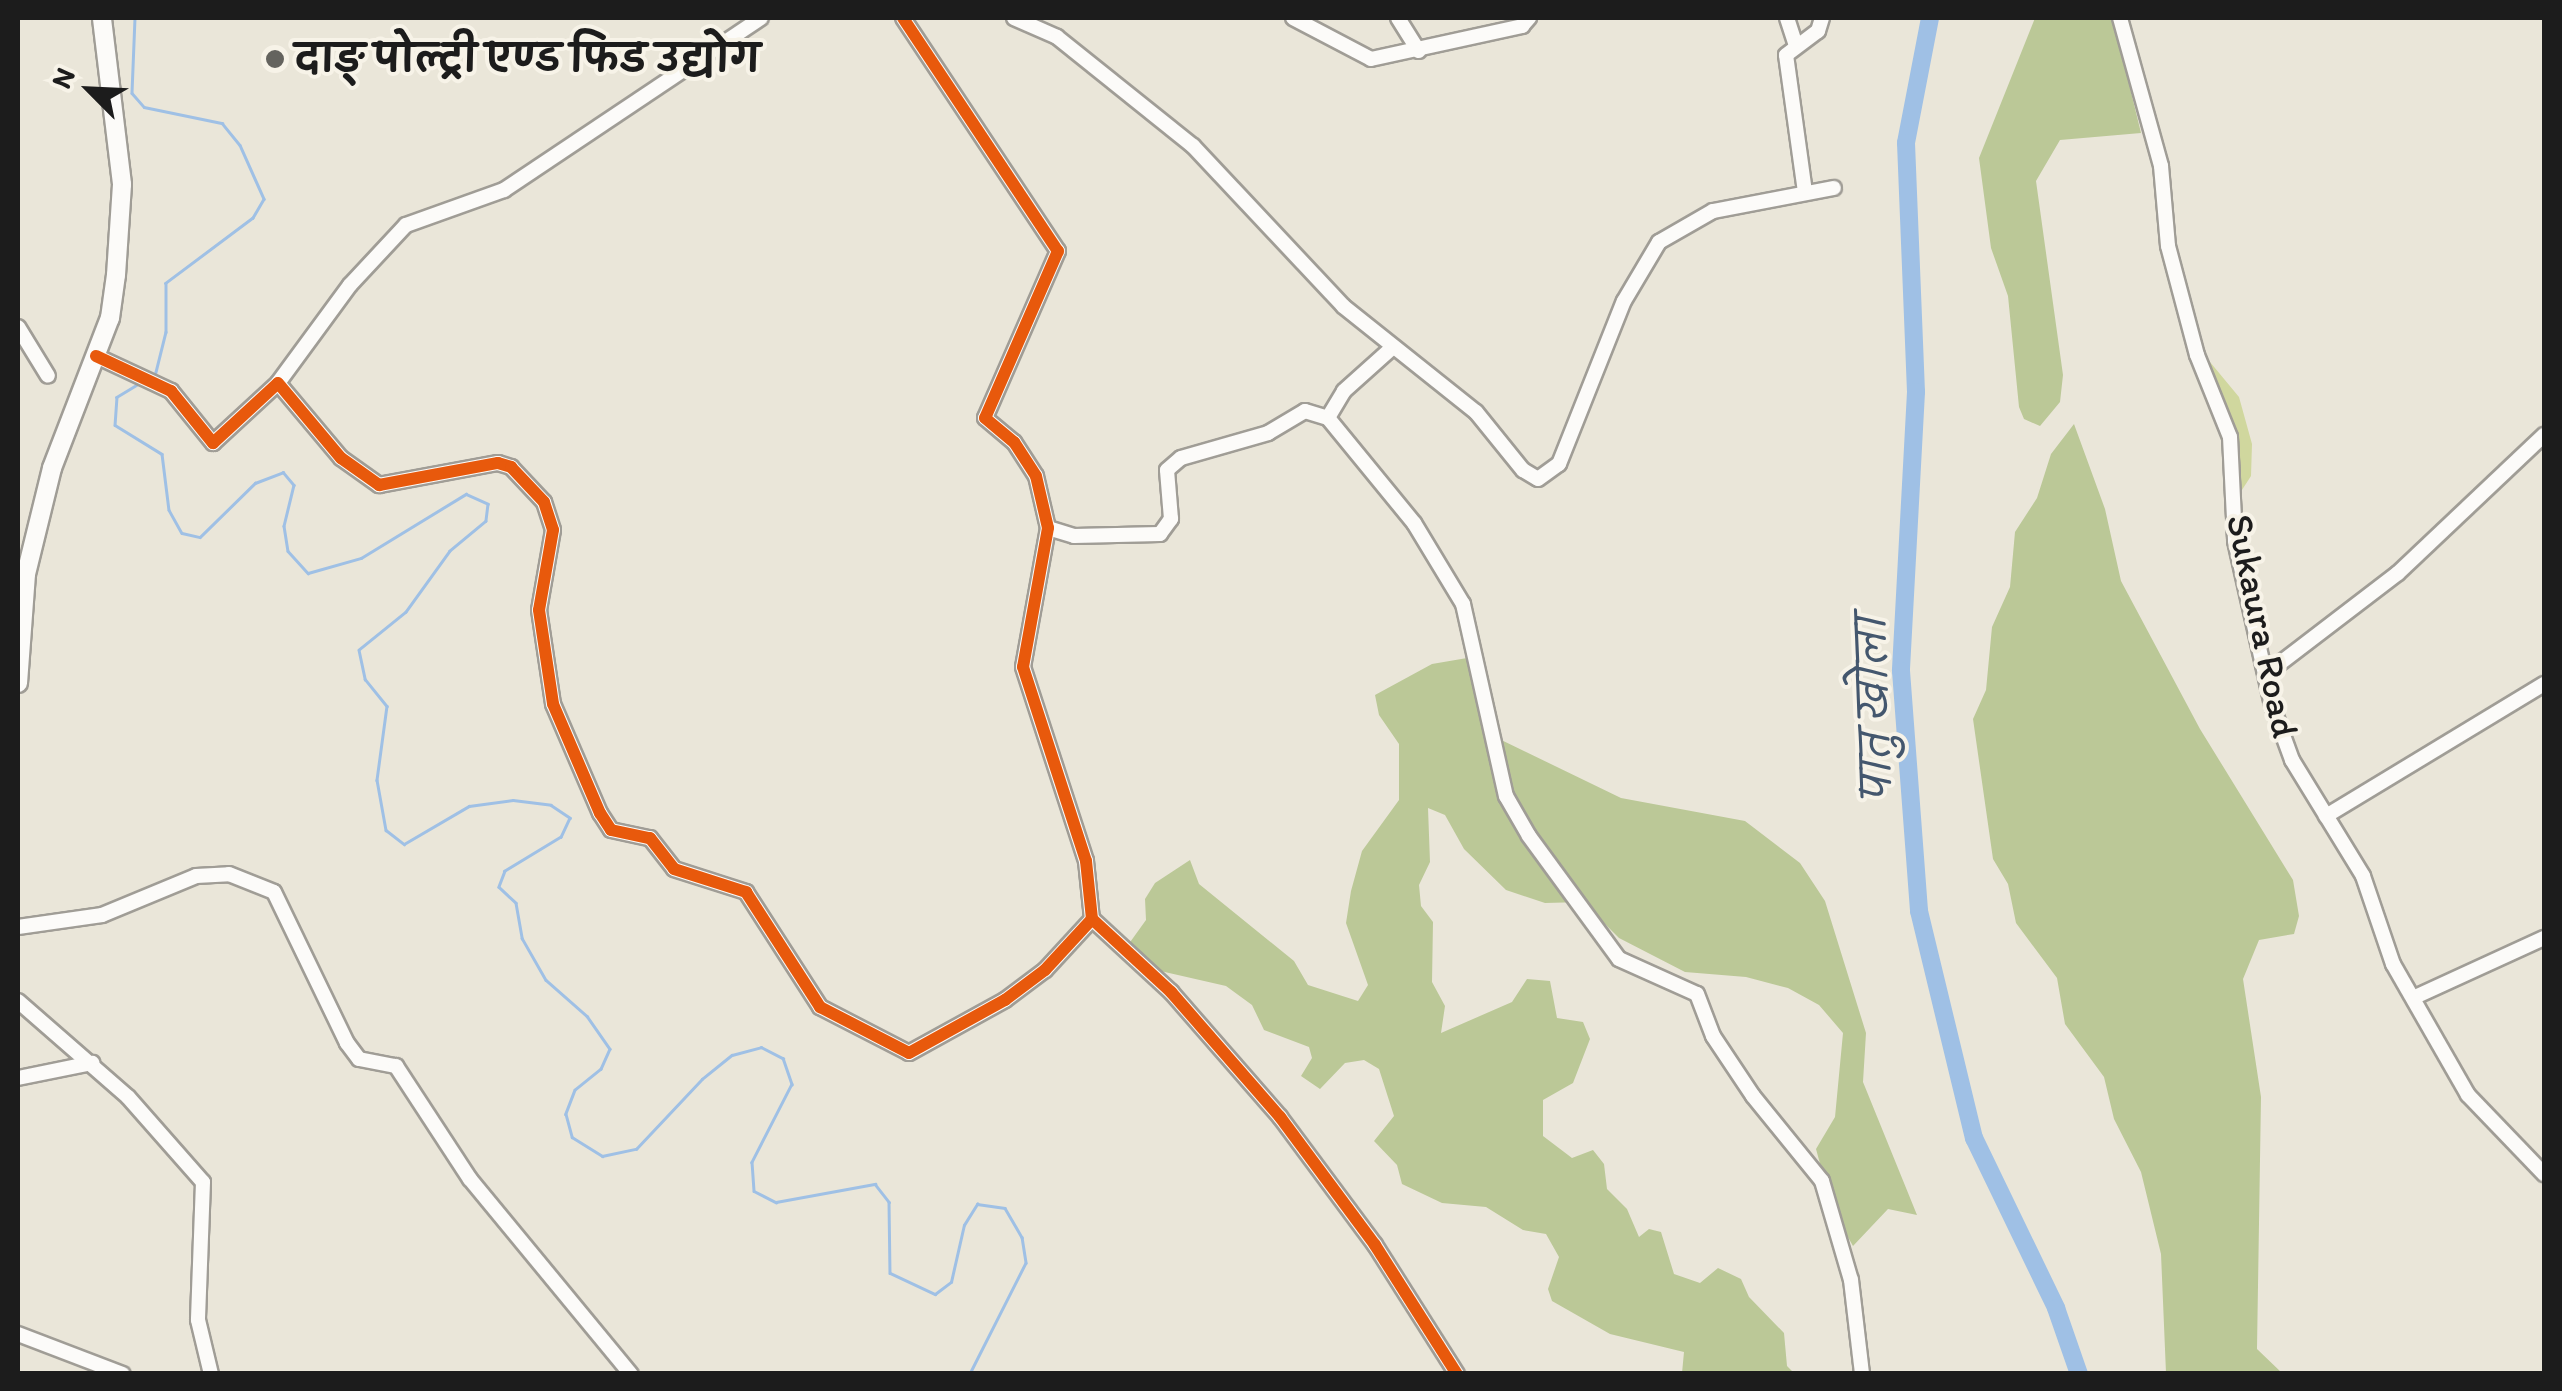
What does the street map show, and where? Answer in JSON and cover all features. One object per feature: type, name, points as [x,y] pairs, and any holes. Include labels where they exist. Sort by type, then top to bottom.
[{"type":"main road","points":[[18,683],[26,574],[52,468],[112,304],[122,184],[102,18]]},
{"type":"street","points":[[96,356],[171,390],[213,443],[278,383],[340,297],[406,226],[504,190],[761,18]]},
{"type":"street","points":[[903,18],[1058,251],[985,418],[1014,442],[1036,476],[1048,528],[1023,667],[1086,861],[1092,919],[1171,992],[1280,1117],[1376,1245],[1457,1374]]},
{"type":"street","points":[[1014,18],[1057,37],[1193,146],[1343,306],[1476,412],[1523,470],[1548,477],[1590,395],[1624,301],[1658,242],[1713,211],[1834,188]]},
{"type":"street","points":[[1293,18],[1371,60],[1419,51],[1501,23],[1522,26],[1529,18]]},
{"type":"street","points":[[1398,18],[1419,51]]},
{"type":"street","points":[[1788,18],[1795,44]]},
{"type":"street","points":[[1804,192],[1786,55],[1795,44],[1818,31],[1822,18]]},
{"type":"street","name":"Sukaura Road","points":[[2120,18],[2161,166],[2168,246],[2197,355],[2230,437],[2235,541],[2266,674],[2292,760],[2363,876],[2393,964],[2415,996],[2468,1096],[2544,1174]]},
{"type":"street","points":[[18,327],[48,376]]},
{"type":"street","points":[[1328,418],[1344,391],[1394,347]]},
{"type":"street","points":[[278,383],[341,458],[379,485],[498,464],[532,487],[553,530],[539,610],[553,704],[600,813],[612,830],[650,838],[674,869],[746,892],[820,1007],[909,1054],[1005,1000],[1045,970],[1092,919]]},
{"type":"street","points":[[1048,528],[1074,536],[1160,534],[1171,519],[1168,470],[1181,458],[1268,433],[1305,411],[1328,418],[1414,523],[1463,604],[1506,796],[1529,836],[1618,960],[1696,994],[1713,1036],[1752,1096],[1822,1181],[1851,1280],[1862,1374]]},
{"type":"street","points":[[2266,674],[2398,573],[2544,435]]},
{"type":"street","points":[[2326,816],[2544,684]]},
{"type":"street","points":[[18,927],[102,915],[196,876],[229,874],[274,892],[347,1043],[360,1059],[396,1066],[470,1180],[630,1374]]},
{"type":"street","points":[[2415,996],[2544,938]]},
{"type":"street","points":[[18,1001],[92,1063],[203,1182],[198,1320],[211,1374]]},
{"type":"street","points":[[18,1078],[92,1063]]},
{"type":"street","points":[[18,1334],[123,1374]]},
{"type":"green space","points":[[2035,18],[2113,18],[2141,133],[2060,140],[2036,181],[2063,375],[2060,402],[2040,426],[2024,419],[2019,407],[2008,296],[1991,248],[1979,158]]},
{"type":"green space","points":[[2205,356],[2239,397],[2252,444],[2251,476],[2240,493],[2235,436]]},
{"type":"green space","points":[[2074,424],[2105,509],[2121,581],[2200,729],[2293,880],[2299,916],[2294,934],[2259,940],[2243,979],[2261,1097],[2257,1349],[2282,1373],[2166,1373],[2161,1254],[2141,1172],[2114,1119],[2104,1077],[2065,1024],[2057,978],[2016,923],[2008,884],[1993,859],[1973,719],[1986,690],[1992,627],[2010,587],[2015,532],[2037,498],[2051,454]]},
{"type":"green space","points":[[1473,657],[1480,719],[1491,735],[1621,798],[1745,821],[1800,863],[1825,901],[1866,1033],[1863,1082],[1917,1215],[1888,1209],[1853,1246],[1833,1211],[1816,1149],[1835,1117],[1843,1033],[1819,1005],[1788,988],[1746,977],[1685,972],[1619,938],[1583,902],[1545,903],[1506,890],[1464,849],[1445,815],[1428,808],[1430,862],[1419,885],[1421,906],[1433,922],[1432,982],[1445,1006],[1441,1033],[1512,1002],[1527,979],[1550,981],[1557,1018],[1583,1022],[1590,1039],[1573,1083],[1543,1100],[1543,1136],[1572,1158],[1593,1150],[1604,1164],[1607,1189],[1627,1209],[1639,1237],[1649,1229],[1661,1232],[1674,1274],[1700,1283],[1718,1268],[1741,1279],[1749,1297],[1784,1333],[1787,1366],[1794,1373],[1682,1373],[1684,1352],[1610,1334],[1552,1301],[1548,1289],[1559,1257],[1546,1234],[1523,1230],[1486,1207],[1442,1203],[1402,1184],[1397,1165],[1374,1141],[1394,1116],[1379,1069],[1364,1060],[1345,1063],[1320,1089],[1301,1076],[1312,1058],[1309,1047],[1264,1030],[1252,1005],[1226,986],[1156,970],[1128,945],[1146,920],[1145,899],[1155,883],[1190,860],[1199,884],[1294,961],[1308,985],[1358,1001],[1368,985],[1346,923],[1351,891],[1362,851],[1399,800],[1399,744],[1379,715],[1375,695],[1432,664]]},
{"type":"waterway","points":[[135,18],[132,93],[144,107],[222,123],[240,145],[264,199],[253,218],[166,283],[166,332],[155,376]]},
{"type":"waterway","name":"पातु खोला","points":[[1930,18],[1906,143],[1916,392],[1901,671],[1919,911],[1974,1138],[2056,1308],[2079,1374]]},
{"type":"waterway","points":[[139,384],[117,397],[115,425],[162,454],[169,510],[182,533],[200,537],[255,483],[283,472],[294,485],[284,526],[288,551],[308,573],[361,558],[466,494],[488,504],[486,521],[450,551],[406,612],[359,650],[365,679],[387,706],[377,780],[386,830],[404,844],[469,806],[513,800],[551,805],[570,818],[561,837],[505,871],[499,887],[516,903],[522,938],[546,980],[587,1016],[610,1049],[601,1069],[575,1090],[566,1114],[572,1137],[602,1156],[636,1149],[702,1079],[732,1055],[761,1047],[783,1058],[792,1084],[752,1162],[754,1191],[776,1202],[875,1184],[889,1202],[890,1273],[935,1294],[951,1282],[964,1225],[977,1204],[1005,1208],[1022,1237],[1026,1263],[970,1374]]},
{"type":"cycle path","points":[[903,18],[1058,251],[985,418],[1014,442],[1036,476],[1048,528],[1023,667],[1086,861],[1092,919],[1171,992],[1280,1117],[1375,1245],[1457,1374]]},
{"type":"cycle path","points":[[96,356],[171,391],[213,443],[278,383],[341,458],[379,485],[498,463],[511,467],[544,502],[553,530],[539,610],[553,704],[600,813],[611,830],[650,838],[674,869],[746,892],[820,1007],[909,1053],[1005,1000],[1045,970],[1092,919]]},
{"type":"place","name":"दाङ् पोल्ट्री एण्ड फिड उद्योग","points":[[275,59]]}]
